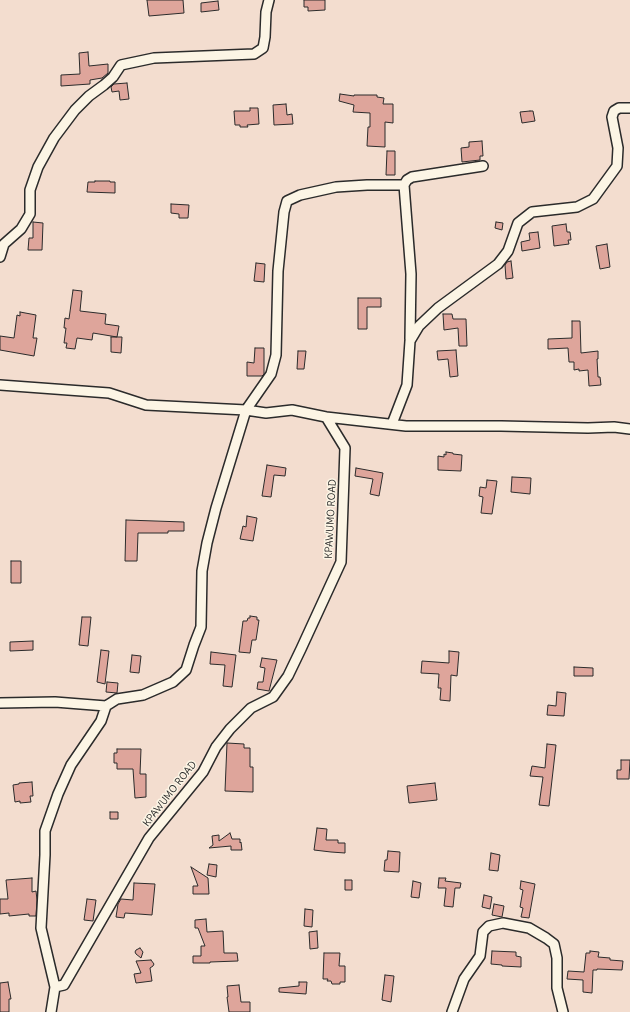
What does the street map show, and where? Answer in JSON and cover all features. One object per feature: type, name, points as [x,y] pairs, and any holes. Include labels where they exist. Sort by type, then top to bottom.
[{"type":"street","points":[[0,257],[2,244],[21,230],[30,214],[30,190],[38,167],[54,138],[74,110],[113,77],[121,65],[154,58],[254,54],[263,48],[266,12],[269,0]]},
{"type":"street","points":[[410,340],[419,326],[438,308],[498,264],[508,251],[518,223],[532,212],[577,207],[593,199],[617,166],[618,148],[612,117],[614,111],[619,108],[630,108]]},
{"type":"street","points":[[392,424],[407,385],[410,340],[411,274],[404,185],[407,180],[412,177],[483,166]]},
{"type":"street","points":[[0,703],[54,702],[106,706],[118,699],[144,695],[173,682],[186,670],[201,627],[202,571],[216,508],[246,410],[271,374],[276,355],[278,271],[284,212],[287,202],[300,195],[336,187],[404,185]]},
{"type":"street","points":[[0,385],[109,393],[146,405],[246,410],[266,413],[292,410],[326,417],[406,426],[614,427],[630,429]]},
{"type":"street","name":"KPAWUMO ROAD","points":[[55,987],[64,985],[149,838],[203,772],[216,747],[230,728],[251,708],[273,697],[288,676],[301,649],[341,562],[345,448],[326,417]]},
{"type":"street","points":[[51,1012],[55,987],[41,928],[46,855],[45,831],[58,794],[71,765],[101,721],[106,706]]},
{"type":"street","points":[[452,1012],[464,979],[480,956],[483,932],[489,926],[504,923],[529,928],[554,944],[557,958],[557,988],[563,1012]]},
{"type":"building","points":[[147,0],[183,0],[184,13],[149,16]]},
{"type":"building","points":[[304,0],[325,0],[325,10],[308,11],[308,7],[304,7]]},
{"type":"building","points":[[218,1],[219,10],[201,12],[201,3]]},
{"type":"building","points":[[88,52],[89,66],[108,64],[108,73],[102,78],[90,80],[90,84],[61,86],[61,75],[80,74],[79,53]]},
{"type":"building","points":[[127,83],[129,99],[120,100],[119,91],[112,92],[111,87],[114,84]]},
{"type":"building","points":[[340,94],[354,96],[377,95],[377,97],[384,98],[383,104],[393,104],[393,123],[385,122],[385,147],[367,146],[368,127],[370,127],[370,113],[353,112],[354,105],[339,101]]},
{"type":"building","points":[[286,104],[287,115],[292,114],[293,124],[274,125],[273,105]]},
{"type":"building","points":[[250,108],[258,108],[259,124],[247,125],[248,127],[240,127],[240,125],[235,125],[234,111],[250,111]]},
{"type":"building","points":[[533,111],[535,121],[522,123],[520,112]]},
{"type":"building","points":[[482,141],[483,156],[480,156],[480,160],[462,162],[461,148],[469,147],[469,142]]},
{"type":"building","points":[[387,151],[395,151],[395,175],[386,175]]},
{"type":"building","points":[[88,182],[115,182],[115,193],[87,192]]},
{"type":"building","points":[[171,204],[189,205],[188,218],[179,218],[179,214],[171,213]]},
{"type":"building","points":[[33,222],[43,223],[42,250],[28,250],[29,238],[33,238]]},
{"type":"building","points":[[496,222],[503,223],[502,230],[495,228]]},
{"type":"building","points":[[566,224],[567,232],[570,232],[571,240],[568,240],[569,244],[554,246],[552,226]]},
{"type":"building","points":[[538,232],[540,248],[522,251],[521,242],[530,240],[529,233]]},
{"type":"building","points":[[607,244],[610,267],[600,269],[596,246]]},
{"type":"building","points":[[511,261],[513,278],[506,279],[505,265],[507,262]]},
{"type":"building","points":[[256,263],[265,264],[264,282],[254,281]]},
{"type":"building","points":[[73,290],[82,291],[80,311],[106,314],[105,324],[119,326],[117,337],[93,333],[92,340],[77,338],[75,349],[66,348],[67,343],[64,343],[66,328],[64,328],[65,318],[69,319]]},
{"type":"building","points":[[358,298],[381,298],[381,307],[367,307],[367,329],[358,329]]},
{"type":"building","points":[[20,312],[36,315],[33,338],[37,338],[34,356],[0,350],[0,336],[14,338],[17,315],[20,316]]},
{"type":"building","points":[[443,314],[452,314],[453,319],[466,319],[467,346],[459,346],[458,328],[444,330]]},
{"type":"building","points":[[572,321],[580,321],[581,353],[598,351],[598,377],[600,377],[601,385],[589,386],[588,370],[574,370],[574,362],[569,362],[568,348],[548,349],[548,339],[572,338]]},
{"type":"building","points":[[111,337],[122,337],[121,353],[111,352]]},
{"type":"building","points":[[255,348],[264,348],[264,374],[262,376],[247,376],[247,362],[254,363]]},
{"type":"building","points":[[456,350],[458,376],[450,377],[448,359],[438,360],[437,351]]},
{"type":"building","points":[[298,351],[306,351],[304,369],[297,369]]},
{"type":"building","points":[[446,452],[462,455],[461,471],[438,470],[438,456],[444,457]]},
{"type":"building","points":[[267,465],[286,468],[285,476],[274,475],[271,497],[262,496]]},
{"type":"building","points":[[356,468],[383,473],[379,496],[370,494],[373,479],[355,476]]},
{"type":"building","points":[[512,477],[531,478],[530,494],[511,492]]},
{"type":"building","points":[[487,480],[497,481],[492,514],[481,513],[483,497],[479,496],[480,487],[486,488]]},
{"type":"building","points":[[247,516],[257,518],[253,541],[240,539],[243,526],[246,527]]},
{"type":"building","points":[[126,520],[184,522],[184,531],[168,531],[168,533],[138,533],[137,561],[125,561]]},
{"type":"building","points":[[11,561],[21,561],[21,583],[11,583]]},
{"type":"building","points":[[250,616],[257,617],[257,620],[259,620],[256,640],[252,640],[250,653],[239,652],[243,621],[247,621]]},
{"type":"building","points":[[82,617],[91,617],[88,646],[79,645]]},
{"type":"building","points":[[33,641],[33,650],[10,651],[10,642]]},
{"type":"building","points":[[101,650],[109,651],[105,684],[97,682]]},
{"type":"building","points":[[449,651],[459,652],[457,676],[451,675],[450,701],[440,700],[441,688],[438,688],[439,674],[421,673],[422,661],[449,663]]},
{"type":"building","points":[[211,652],[236,655],[232,687],[223,686],[225,665],[210,664]]},
{"type":"building","points":[[132,655],[141,656],[139,673],[130,672]]},
{"type":"building","points":[[262,658],[277,660],[269,691],[257,689],[258,682],[263,682],[265,668],[260,667]]},
{"type":"building","points":[[574,667],[593,668],[593,676],[574,676]]},
{"type":"building","points":[[107,682],[118,683],[117,693],[106,692]]},
{"type":"building","points":[[557,692],[566,693],[564,716],[547,715],[548,705],[556,706]]},
{"type":"building","points":[[227,743],[244,744],[244,748],[250,748],[250,767],[253,767],[253,792],[225,791]]},
{"type":"building","points":[[547,744],[556,745],[549,806],[539,805],[543,777],[530,776],[532,766],[545,768]]},
{"type":"building","points":[[117,749],[141,749],[140,774],[146,774],[146,797],[135,798],[133,769],[117,769],[117,763],[114,763],[114,753],[117,753]]},
{"type":"building","points":[[621,760],[630,760],[629,779],[617,779],[617,770],[621,770]]},
{"type":"building","points":[[32,782],[33,796],[30,796],[31,802],[15,802],[13,785]]},
{"type":"building","points":[[435,783],[437,800],[409,803],[407,786]]},
{"type":"building","points":[[110,812],[118,812],[118,819],[110,819]]},
{"type":"building","points":[[317,828],[327,829],[326,840],[338,840],[338,843],[345,843],[345,853],[314,850]]},
{"type":"building","points":[[230,833],[232,839],[240,839],[242,850],[231,850],[231,846],[209,848],[213,845],[212,836],[219,835],[219,841]]},
{"type":"building","points":[[388,851],[400,852],[399,872],[384,871]]},
{"type":"building","points":[[491,853],[500,855],[498,871],[489,870]]},
{"type":"building","points":[[209,864],[217,865],[216,877],[207,875]]},
{"type":"building","points":[[191,867],[208,878],[209,894],[193,894],[193,886],[198,886]]},
{"type":"building","points":[[32,878],[32,892],[36,891],[37,900],[36,916],[29,916],[29,914],[9,916],[9,913],[0,914],[0,899],[8,899],[6,880]]},
{"type":"building","points":[[439,878],[446,878],[445,881],[461,883],[460,888],[455,888],[453,907],[444,906],[446,888],[438,888]]},
{"type":"building","points":[[345,880],[352,880],[352,890],[345,890]]},
{"type":"building","points":[[413,881],[421,883],[419,898],[411,897]]},
{"type":"building","points":[[521,881],[535,884],[529,918],[521,917],[523,908],[520,907],[523,890],[520,889]]},
{"type":"building","points":[[134,883],[155,884],[152,915],[125,913],[124,918],[116,917],[118,904],[121,899],[133,900]]},
{"type":"building","points":[[484,895],[492,897],[490,909],[482,907]]},
{"type":"building","points":[[87,899],[96,900],[93,921],[84,920]]},
{"type":"building","points":[[494,904],[504,906],[502,917],[492,915]]},
{"type":"building","points":[[305,909],[313,910],[312,927],[304,926]]},
{"type":"building","points":[[206,919],[207,932],[223,931],[224,953],[237,953],[238,961],[193,963],[193,956],[201,956],[201,946],[205,946],[198,928],[195,928],[195,920]]},
{"type":"building","points":[[317,931],[318,948],[310,949],[309,932]]},
{"type":"building","points":[[140,948],[143,952],[141,958],[135,952]]},
{"type":"building","points":[[492,951],[516,952],[516,956],[521,957],[521,967],[491,964]]},
{"type":"building","points":[[590,951],[599,952],[598,957],[623,961],[622,970],[593,970],[592,993],[583,992],[583,980],[567,979],[568,971],[584,972],[586,953],[590,953]]},
{"type":"building","points":[[324,953],[340,953],[339,966],[345,966],[345,982],[340,982],[340,984],[332,984],[331,981],[327,981],[328,979],[323,979]]},
{"type":"building","points":[[151,960],[154,964],[150,968],[152,981],[136,983],[134,974],[141,973],[136,961]]},
{"type":"building","points":[[385,975],[394,976],[391,1002],[382,1000]]},
{"type":"building","points":[[8,982],[11,999],[9,999],[9,1012],[0,1012],[0,983]]},
{"type":"building","points":[[299,982],[307,982],[306,994],[279,992],[279,988],[299,986]]},
{"type":"building","points":[[239,985],[241,1002],[250,1002],[250,1012],[229,1012],[227,986]]}]
